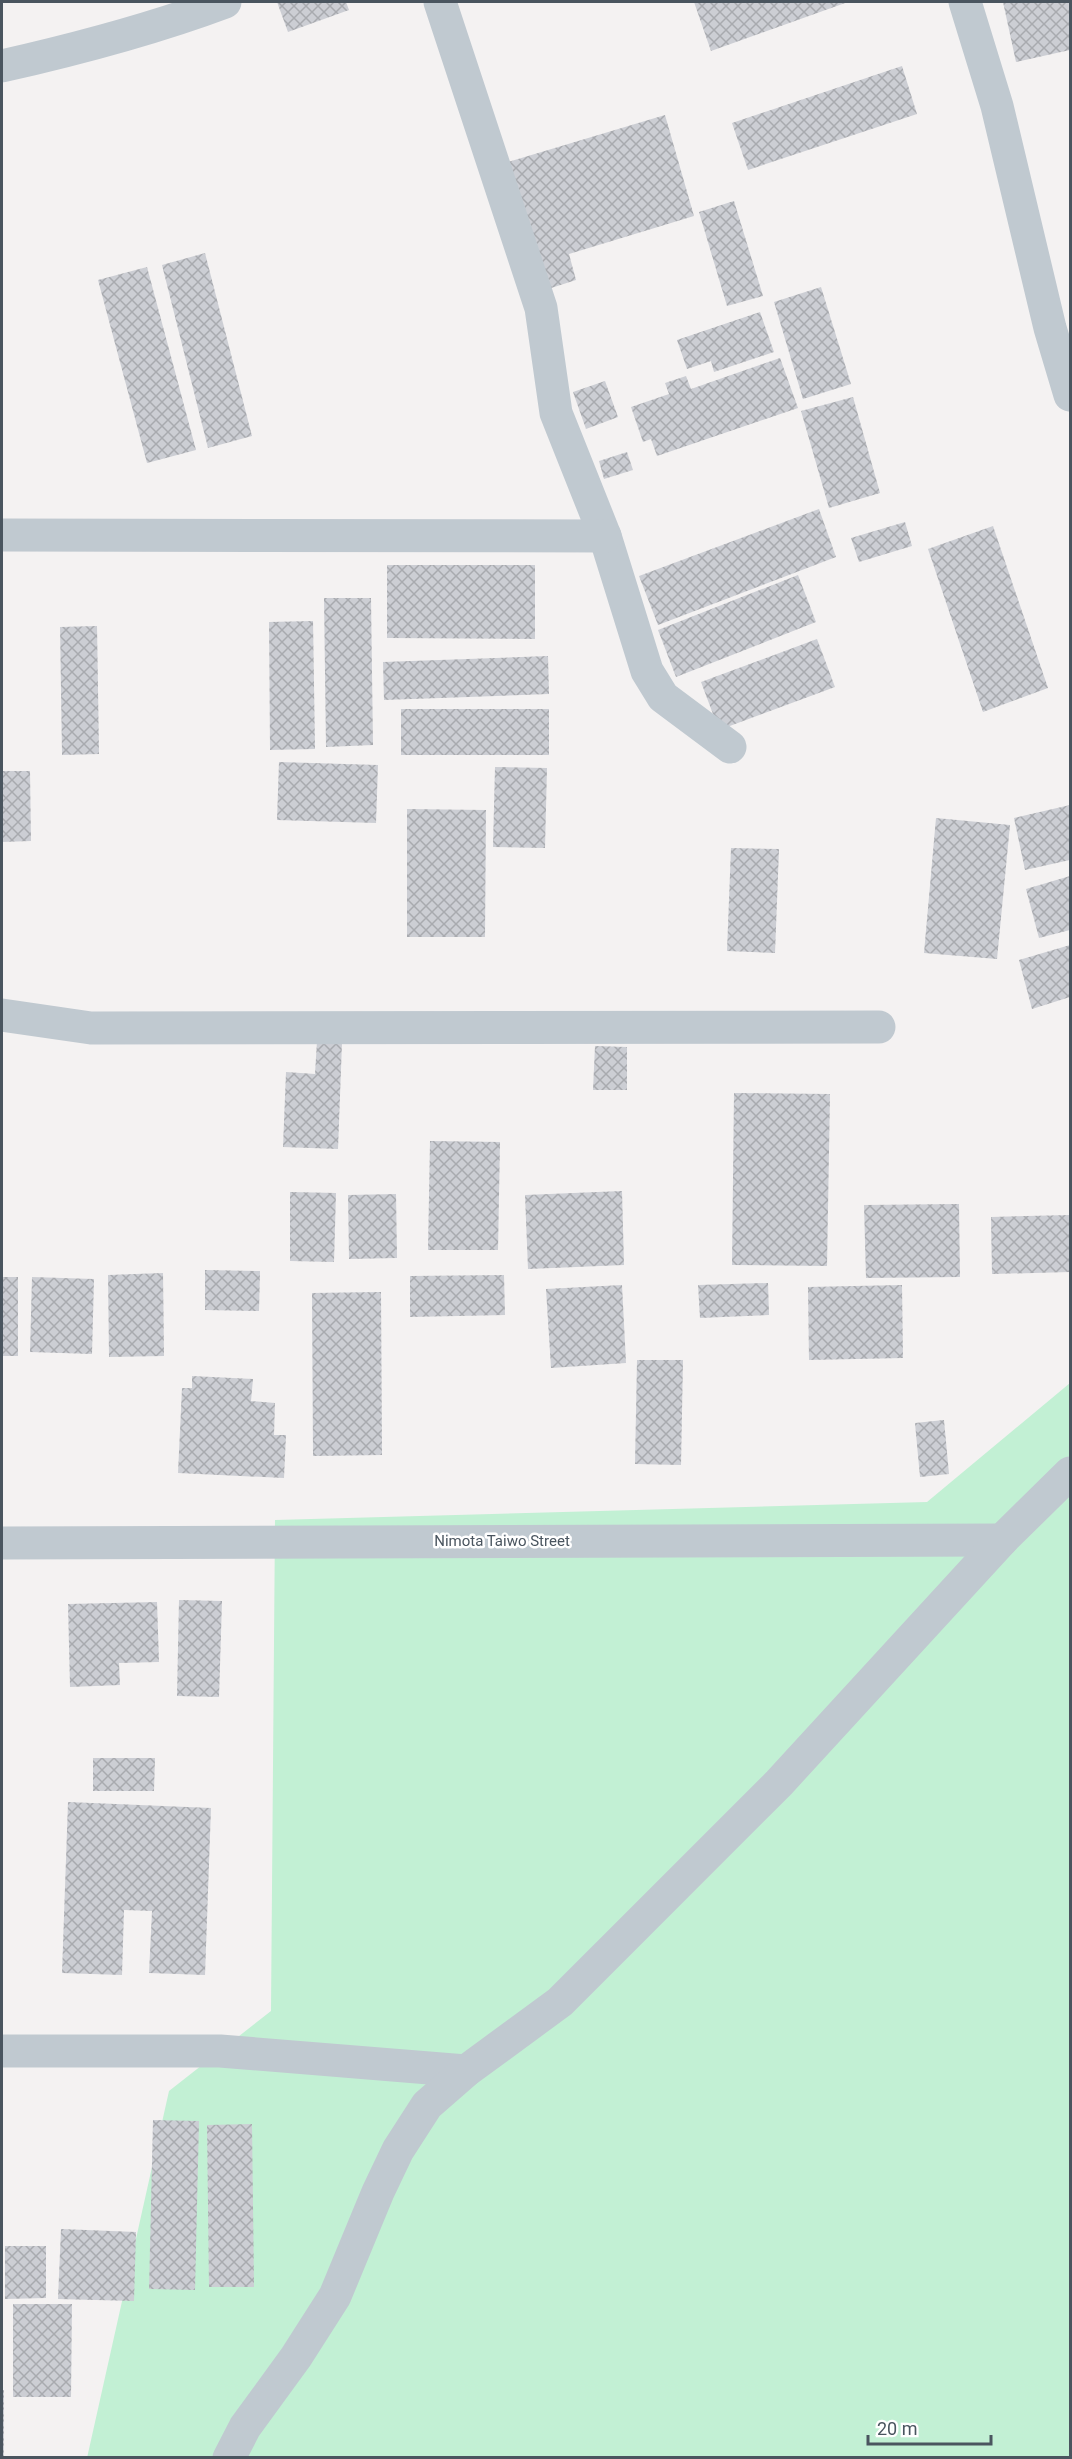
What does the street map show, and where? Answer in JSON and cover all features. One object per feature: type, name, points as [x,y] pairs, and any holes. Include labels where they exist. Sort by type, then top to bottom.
[{"type":"street","points":[[2,66],[58,53],[192,8],[225,2]]},
{"type":"street","points":[[440,2],[541,308],[556,413],[605,536],[647,671],[663,697],[730,747]]},
{"type":"street","points":[[965,2],[997,106],[1050,328],[1071,395]]},
{"type":"street","points":[[2,535],[605,536]]},
{"type":"street","points":[[2,1015],[91,1028],[879,1027]]},
{"type":"street","points":[[229,2457],[245,2427],[296,2357],[335,2296],[398,2150],[427,2105],[466,2071],[560,2002],[779,1783],[1002,1540],[1071,1473]]},
{"type":"street","name":"Nimota Taiwo Street","points":[[2,1543],[1002,1540]]},
{"type":"street","points":[[2,2051],[220,2051],[466,2071]]},
{"type":"green space","points":[[1070,1383],[1070,2457],[87,2458],[169,2091],[271,2011],[275,1520],[927,1502]]},
{"type":"building","points":[[277,2],[346,2],[349,10],[288,32]]},
{"type":"building","points":[[694,2],[848,2],[711,51]]},
{"type":"building","points":[[1003,2],[1070,2],[1070,50],[1016,62]]},
{"type":"building","points":[[902,66],[917,114],[748,170],[732,123]]},
{"type":"building","points":[[665,115],[694,216],[569,254],[576,280],[545,290],[508,162]]},
{"type":"building","points":[[734,201],[763,296],[727,306],[699,212]]},
{"type":"building","points":[[205,253],[252,436],[208,448],[162,265]]},
{"type":"building","points":[[147,267],[196,450],[147,463],[98,280]]},
{"type":"building","points":[[821,287],[851,384],[803,399],[774,302]]},
{"type":"building","points":[[760,312],[774,352],[714,372],[711,361],[687,369],[677,340]]},
{"type":"building","points":[[780,358],[798,408],[657,456],[651,439],[643,442],[631,407],[669,394],[665,383],[686,376],[691,389]]},
{"type":"building","points":[[605,381],[618,417],[586,429],[573,392]]},
{"type":"building","points":[[853,397],[880,493],[829,508],[801,411]]},
{"type":"building","points":[[627,452],[633,470],[604,479],[599,461]]},
{"type":"building","points":[[819,509],[836,557],[658,625],[639,576]]},
{"type":"building","points":[[905,522],[912,546],[859,562],[851,538]]},
{"type":"building","points":[[993,526],[1048,688],[983,712],[928,549]]},
{"type":"building","points":[[387,565],[535,565],[535,639],[387,638]]},
{"type":"building","points":[[798,575],[816,622],[676,677],[658,630]]},
{"type":"building","points":[[324,598],[371,598],[373,745],[326,747]]},
{"type":"building","points":[[313,621],[315,749],[270,750],[269,622]]},
{"type":"building","points":[[97,626],[99,754],[62,755],[60,627]]},
{"type":"building","points":[[817,639],[835,687],[719,730],[701,682]]},
{"type":"building","points":[[548,656],[549,694],[384,700],[383,662]]},
{"type":"building","points":[[401,709],[549,709],[549,755],[401,755]]},
{"type":"building","points":[[279,762],[378,765],[376,823],[277,820]]},
{"type":"building","points":[[495,767],[547,768],[545,848],[493,847]]},
{"type":"building","points":[[2,771],[30,771],[31,841],[2,842]]},
{"type":"building","points":[[1070,805],[1070,860],[1025,870],[1014,818]]},
{"type":"building","points":[[407,809],[486,810],[485,937],[407,937]]},
{"type":"building","points":[[936,818],[1010,825],[997,959],[924,953]]},
{"type":"building","points":[[731,848],[779,849],[775,953],[727,951]]},
{"type":"building","points":[[1070,876],[1070,930],[1039,938],[1026,889]]},
{"type":"building","points":[[1070,945],[1070,997],[1032,1009],[1019,960]]},
{"type":"building","points":[[317,1041],[342,1043],[338,1149],[283,1147],[286,1072],[315,1074]]},
{"type":"building","points":[[595,1046],[627,1047],[627,1090],[593,1090]]},
{"type":"building","points":[[734,1093],[830,1094],[827,1266],[732,1265]]},
{"type":"building","points":[[430,1141],[500,1142],[498,1250],[428,1250]]},
{"type":"building","points":[[622,1191],[624,1265],[528,1269],[525,1195]]},
{"type":"building","points":[[290,1192],[336,1193],[334,1262],[290,1261]]},
{"type":"building","points":[[396,1194],[397,1258],[349,1259],[348,1195]]},
{"type":"building","points":[[959,1204],[960,1277],[866,1278],[864,1205]]},
{"type":"building","points":[[1070,1215],[1070,1272],[992,1274],[991,1217]]},
{"type":"building","points":[[205,1270],[260,1271],[259,1311],[205,1310]]},
{"type":"building","points":[[163,1273],[164,1356],[109,1357],[108,1275]]},
{"type":"building","points":[[504,1275],[505,1315],[410,1317],[410,1276]]},
{"type":"building","points":[[2,1277],[18,1277],[18,1356],[2,1356]]},
{"type":"building","points":[[32,1277],[94,1279],[92,1354],[30,1352]]},
{"type":"building","points":[[768,1283],[769,1315],[700,1318],[698,1285]]},
{"type":"building","points":[[622,1285],[626,1363],[551,1368],[546,1289]]},
{"type":"building","points":[[902,1285],[903,1358],[809,1360],[808,1287]]},
{"type":"building","points":[[381,1292],[382,1455],[313,1456],[312,1293]]},
{"type":"building","points":[[637,1360],[683,1360],[681,1465],[635,1464]]},
{"type":"building","points":[[192,1376],[253,1379],[251,1401],[275,1403],[274,1435],[286,1435],[284,1478],[178,1473],[182,1388],[192,1388]]},
{"type":"building","points":[[944,1420],[949,1474],[920,1477],[915,1423]]},
{"type":"building","points":[[179,1600],[222,1601],[219,1697],[177,1696]]},
{"type":"building","points":[[157,1602],[159,1662],[119,1663],[120,1685],[70,1687],[68,1604]]},
{"type":"building","points":[[93,1758],[155,1758],[154,1791],[93,1791]]},
{"type":"building","points":[[68,1802],[211,1808],[205,1975],[149,1973],[152,1911],[124,1910],[122,1975],[62,1973]]},
{"type":"building","points":[[153,2120],[199,2121],[195,2290],[149,2289]]},
{"type":"building","points":[[252,2124],[254,2287],[209,2287],[207,2125]]},
{"type":"building","points":[[61,2229],[136,2232],[134,2301],[58,2299]]},
{"type":"building","points":[[5,2246],[46,2246],[46,2298],[5,2299]]},
{"type":"building","points":[[13,2304],[72,2304],[71,2397],[13,2397]]},
{"type":"building","points":[[2,2390],[4,2390],[4,2458],[2,2458]]}]
